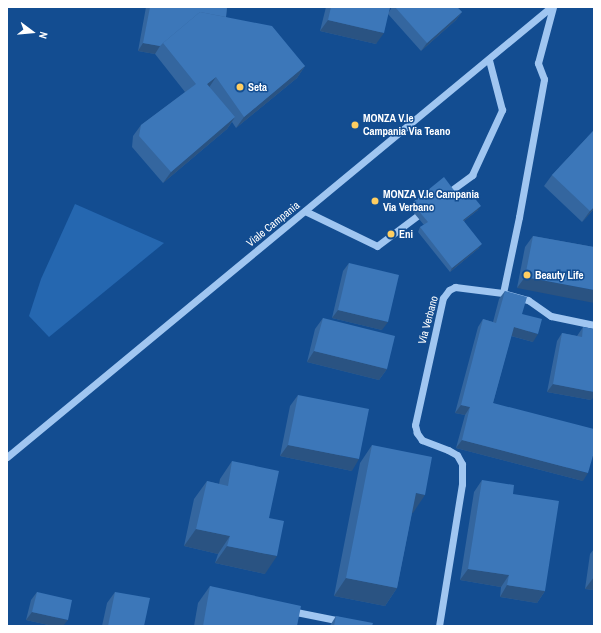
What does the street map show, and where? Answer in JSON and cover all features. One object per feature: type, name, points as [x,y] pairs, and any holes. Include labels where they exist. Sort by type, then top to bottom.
[{"type":"street","name":"Viale Campania","points":[[7,457],[552,7]]},
{"type":"street","points":[[552,7],[538,63],[544,79],[519,216],[502,293],[528,300],[551,316],[594,325]]},
{"type":"street","points":[[449,192],[472,175],[502,110],[489,60]]},
{"type":"street","points":[[305,211],[377,246],[417,216]]},
{"type":"street","name":"Via Verbano","points":[[439,626],[462,484],[462,464],[457,456],[448,450],[422,440],[417,433],[415,425],[443,298],[449,290],[455,287],[502,293]]},
{"type":"street","points":[[287,610],[348,623]]},
{"type":"shaded area","points":[[75,204],[164,243],[49,337],[29,316],[41,279]]},
{"type":"building","points":[[150,7],[227,7],[226,17],[200,12],[160,46],[143,43]]},
{"type":"building","points":[[331,7],[390,7],[384,33],[328,20]]},
{"type":"building","points":[[395,7],[457,7],[462,12],[427,43]]},
{"type":"building","points":[[200,12],[272,26],[305,66],[244,117],[216,77],[207,84],[235,117],[171,172],[139,136],[141,125],[196,84],[163,43]]},
{"type":"building","points":[[594,130],[594,207],[590,211],[552,175]]},
{"type":"building","points":[[444,177],[459,197],[468,190],[481,206],[463,220],[482,244],[452,268],[420,227],[428,222],[412,203]]},
{"type":"building","points":[[533,236],[594,247],[594,290],[525,277]]},
{"type":"building","points":[[349,263],[399,275],[388,322],[338,310]]},
{"type":"building","points":[[505,291],[527,297],[522,314],[542,319],[538,334],[514,327],[493,403],[594,429],[594,452],[588,473],[462,440],[470,407],[461,405],[483,319],[496,323]]},
{"type":"building","points":[[323,318],[395,336],[387,369],[314,351]]},
{"type":"building","points":[[583,327],[594,329],[594,392],[553,384],[562,333],[582,337]]},
{"type":"building","points":[[298,395],[369,409],[359,459],[288,445]]},
{"type":"building","points":[[372,445],[432,457],[425,495],[416,493],[397,588],[346,578]]},
{"type":"building","points":[[232,461],[279,471],[269,518],[284,521],[277,556],[227,546],[230,536],[196,529],[207,481],[228,486]]},
{"type":"building","points":[[482,480],[514,485],[513,494],[559,501],[545,591],[507,585],[509,575],[468,569]]},
{"type":"building","points":[[210,586],[301,606],[297,626],[203,626]]},
{"type":"building","points":[[37,592],[72,600],[68,620],[32,612]]},
{"type":"building","points":[[115,592],[150,598],[144,626],[108,626]]},
{"type":"building","points":[[336,616],[373,623],[372,626],[334,626]]},
{"type":"place","name":"Seta","points":[[240,87]]},
{"type":"place","name":"MONZA V.le Campania Via Teano","points":[[355,125]]},
{"type":"place","name":"MONZA V.le Campania Via Verbano","points":[[375,201]]},
{"type":"place","name":"Eni","points":[[391,234]]},
{"type":"place","name":"Beauty Life","points":[[527,275]]}]
